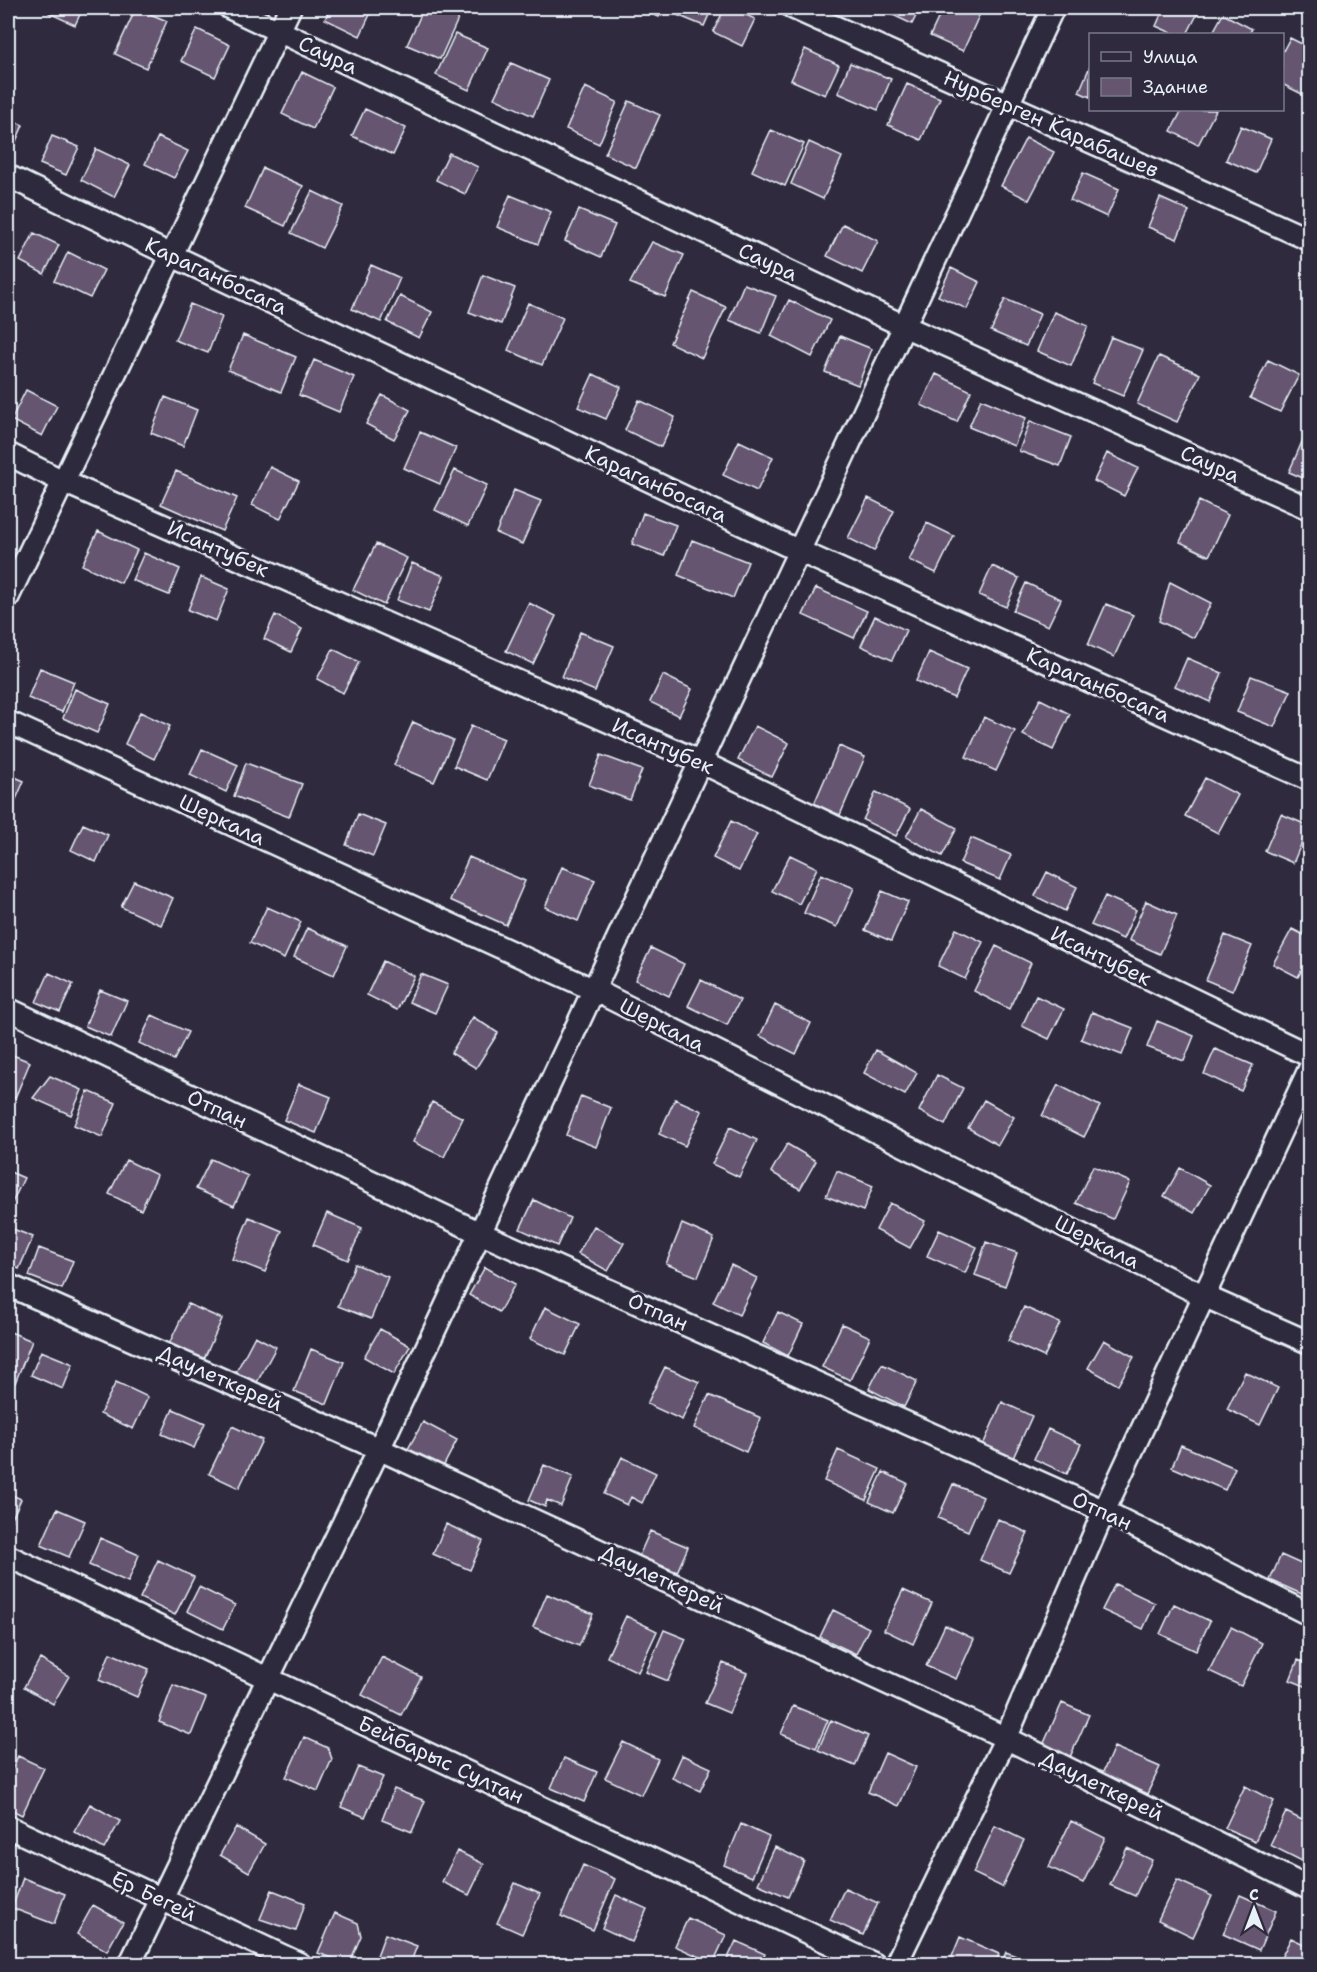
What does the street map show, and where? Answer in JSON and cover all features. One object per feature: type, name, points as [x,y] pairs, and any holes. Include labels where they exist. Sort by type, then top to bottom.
[{"type":"street","name":"Саура","points":[[230,8],[904,326],[1310,508]]},
{"type":"street","points":[[8,597],[290,8]]},
{"type":"street","name":"Нурберген Карабашев","points":[[793,8],[1310,240]]},
{"type":"street","points":[[130,1965],[379,1449],[1053,8]]},
{"type":"street","name":"Караганбосага","points":[[8,176],[799,551],[1310,780]]},
{"type":"street","name":"Исантубек","points":[[8,454],[62,481],[701,762],[1310,1056]]},
{"type":"street","name":"Шеркала","points":[[8,722],[594,990],[1204,1296],[1310,1343]]},
{"type":"street","name":"Отпан","points":[[8,1009],[480,1233],[1104,1511],[1310,1615]]},
{"type":"street","points":[[896,1965],[1006,1738],[1104,1511],[1310,1068]]},
{"type":"street","name":"Даулеткерей","points":[[8,1285],[379,1449],[1006,1738],[1310,1889]]},
{"type":"street","name":"Бейбарыс Султан","points":[[8,1556],[874,1965]]},
{"type":"street","name":"Ер Бегей","points":[[8,1827],[300,1965]]},
{"type":"building","points":[[52,8],[83,8],[75,25],[49,13]]},
{"type":"building","points":[[136,8],[167,21],[146,68],[115,54]]},
{"type":"building","points":[[331,8],[373,8],[360,36],[325,19]]},
{"type":"building","points":[[424,8],[437,8],[459,17],[440,59],[407,45]]},
{"type":"building","points":[[636,8],[663,8],[659,17]]},
{"type":"building","points":[[672,8],[712,8],[704,26],[670,12]]},
{"type":"building","points":[[725,8],[731,8],[755,19],[742,46],[713,32]]},
{"type":"building","points":[[880,8],[920,8],[912,24]]},
{"type":"building","points":[[943,8],[982,9],[963,51],[930,36]]},
{"type":"building","points":[[1164,8],[1186,8],[1198,13],[1188,33],[1172,33],[1156,26]]},
{"type":"building","points":[[1223,14],[1252,29],[1250,33],[1213,33]]},
{"type":"building","points":[[197,29],[230,45],[215,77],[181,61]]},
{"type":"building","points":[[455,34],[488,48],[469,90],[436,75]]},
{"type":"building","points":[[1290,38],[1310,48],[1308,97],[1284,85],[1284,49]]},
{"type":"building","points":[[805,49],[839,65],[825,95],[791,80]]},
{"type":"building","points":[[511,63],[549,80],[533,116],[494,98]]},
{"type":"building","points":[[850,63],[891,79],[878,110],[838,93]]},
{"type":"building","points":[[1089,68],[1089,97],[1079,92]]},
{"type":"building","points":[[302,72],[333,87],[313,129],[282,114]]},
{"type":"building","points":[[907,84],[940,98],[921,140],[888,125]]},
{"type":"building","points":[[585,87],[617,102],[599,144],[566,129]]},
{"type":"building","points":[[629,101],[660,115],[636,168],[605,154]]},
{"type":"building","points":[[365,109],[406,128],[393,155],[352,136]]},
{"type":"building","points":[[1181,111],[1215,111],[1198,145],[1171,131]]},
{"type":"building","points":[[8,118],[23,125],[11,153],[8,152]]},
{"type":"building","points":[[1241,126],[1271,139],[1256,173],[1226,160]]},
{"type":"building","points":[[771,130],[804,144],[785,186],[752,171]]},
{"type":"building","points":[[52,136],[79,147],[66,175],[40,164]]},
{"type":"building","points":[[158,137],[188,151],[174,178],[145,164]]},
{"type":"building","points":[[1026,138],[1054,152],[1029,200],[1001,186]]},
{"type":"building","points":[[809,142],[842,157],[823,199],[791,184]]},
{"type":"building","points":[[96,149],[130,165],[114,197],[81,180]]},
{"type":"building","points":[[449,153],[478,167],[465,194],[436,180]]},
{"type":"building","points":[[263,168],[303,186],[285,226],[245,208]]},
{"type":"building","points":[[1083,173],[1119,189],[1107,217],[1070,200]]},
{"type":"building","points":[[312,191],[343,206],[322,248],[291,233]]},
{"type":"building","points":[[510,195],[551,212],[538,244],[497,227]]},
{"type":"building","points":[[1160,198],[1189,211],[1177,239],[1148,227]]},
{"type":"building","points":[[579,210],[615,225],[601,257],[565,241]]},
{"type":"building","points":[[843,224],[878,241],[862,273],[827,256]]},
{"type":"building","points":[[34,233],[59,245],[44,274],[20,261]]},
{"type":"building","points":[[652,242],[684,255],[665,297],[630,283]]},
{"type":"building","points":[[68,252],[104,270],[90,298],[54,281]]},
{"type":"building","points":[[371,265],[400,278],[381,322],[352,309]]},
{"type":"building","points":[[951,268],[980,282],[967,309],[938,296]]},
{"type":"building","points":[[483,275],[515,288],[501,324],[469,312]]},
{"type":"building","points":[[744,284],[776,296],[761,333],[729,320]]},
{"type":"building","points":[[693,292],[726,307],[702,358],[670,343]]},
{"type":"building","points":[[400,296],[432,312],[419,338],[387,322]]},
{"type":"building","points":[[1005,299],[1040,314],[1026,346],[991,331]]},
{"type":"building","points":[[789,300],[830,320],[812,357],[771,336]]},
{"type":"building","points":[[528,303],[563,318],[542,365],[508,350]]},
{"type":"building","points":[[190,304],[222,317],[208,353],[175,340]]},
{"type":"building","points":[[1054,312],[1088,326],[1071,366],[1037,351]]},
{"type":"building","points":[[243,335],[296,357],[281,392],[228,370]]},
{"type":"building","points":[[840,336],[872,349],[858,385],[825,372]]},
{"type":"building","points":[[1111,337],[1143,350],[1123,396],[1092,383]]},
{"type":"building","points":[[1159,356],[1200,374],[1177,422],[1137,404]]},
{"type":"building","points":[[314,360],[354,377],[339,412],[299,395]]},
{"type":"building","points":[[1268,360],[1299,375],[1280,412],[1250,398]]},
{"type":"building","points":[[593,374],[621,387],[606,419],[578,407]]},
{"type":"building","points":[[936,374],[971,391],[957,422],[921,405]]},
{"type":"building","points":[[26,390],[57,406],[42,436],[11,420]]},
{"type":"building","points":[[382,395],[410,410],[394,439],[366,424]]},
{"type":"building","points":[[165,397],[197,410],[183,446],[151,433]]},
{"type":"building","points":[[981,399],[1026,418],[1014,446],[969,427]]},
{"type":"building","points":[[639,400],[675,417],[661,447],[625,430]]},
{"type":"building","points":[[1030,421],[1071,437],[1060,466],[1019,451]]},
{"type":"building","points":[[420,432],[456,448],[440,484],[404,468]]},
{"type":"building","points":[[1305,435],[1310,437],[1310,481],[1289,472]]},
{"type":"building","points":[[739,441],[773,457],[757,491],[723,475]]},
{"type":"building","points":[[1107,453],[1138,468],[1124,496],[1094,481]]},
{"type":"building","points":[[270,467],[299,481],[280,519],[252,505]]},
{"type":"building","points":[[455,470],[487,485],[468,526],[435,510]]},
{"type":"building","points":[[176,471],[237,498],[222,531],[161,504]]},
{"type":"building","points":[[514,490],[541,501],[522,544],[496,533]]},
{"type":"building","points":[[868,498],[894,511],[874,551],[848,538]]},
{"type":"building","points":[[1199,501],[1228,515],[1209,556],[1180,542]]},
{"type":"building","points":[[643,513],[676,525],[664,556],[632,544]]},
{"type":"building","points":[[927,523],[954,536],[936,573],[909,560]]},
{"type":"building","points":[[98,531],[137,550],[121,583],[82,565]]},
{"type":"building","points":[[692,540],[748,562],[733,598],[678,575]]},
{"type":"building","points":[[376,544],[407,558],[384,605],[353,590]]},
{"type":"building","points":[[144,553],[180,569],[169,595],[132,580]]},
{"type":"building","points":[[412,563],[444,576],[429,612],[397,600]]},
{"type":"building","points":[[992,566],[1019,578],[1006,607],[979,595]]},
{"type":"building","points":[[201,577],[229,589],[216,621],[188,610]]},
{"type":"building","points":[[1170,582],[1211,603],[1194,638],[1159,621]]},
{"type":"building","points":[[1026,583],[1061,599],[1048,626],[1013,611]]},
{"type":"building","points":[[816,588],[867,611],[854,638],[803,615]]},
{"type":"building","points":[[529,603],[556,616],[533,664],[506,651]]},
{"type":"building","points":[[1106,604],[1133,615],[1114,657],[1088,645]]},
{"type":"building","points":[[275,615],[302,629],[291,652],[264,639]]},
{"type":"building","points":[[875,616],[906,630],[892,660],[861,646]]},
{"type":"building","points":[[580,632],[614,646],[595,691],[562,677]]},
{"type":"building","points":[[333,649],[359,662],[343,693],[317,679]]},
{"type":"building","points":[[929,652],[967,669],[954,698],[916,681]]},
{"type":"building","points":[[1187,658],[1222,673],[1210,702],[1175,686]]},
{"type":"building","points":[[40,668],[74,682],[62,712],[28,698]]},
{"type":"building","points":[[663,675],[692,689],[679,716],[650,702]]},
{"type":"building","points":[[1251,676],[1291,691],[1274,727],[1237,712]]},
{"type":"building","points":[[75,689],[110,704],[97,733],[63,718]]},
{"type":"building","points":[[1040,699],[1070,714],[1053,750],[1023,735]]},
{"type":"building","points":[[140,712],[170,726],[154,759],[125,744]]},
{"type":"building","points":[[984,717],[1015,731],[996,771],[966,757]]},
{"type":"building","points":[[413,722],[453,740],[434,782],[394,765]]},
{"type":"building","points":[[471,726],[504,739],[487,780],[454,766]]},
{"type":"building","points":[[755,726],[789,743],[772,777],[738,760]]},
{"type":"building","points":[[839,746],[865,757],[840,815],[814,804]]},
{"type":"building","points":[[202,749],[238,765],[226,792],[190,775]]},
{"type":"building","points":[[601,755],[642,770],[630,800],[589,785]]},
{"type":"building","points":[[246,763],[302,784],[289,817],[234,796]]},
{"type":"building","points":[[8,774],[24,781],[14,804],[8,801]]},
{"type":"building","points":[[1205,778],[1238,795],[1218,833],[1185,816]]},
{"type":"building","points":[[876,792],[910,809],[896,836],[863,820]]},
{"type":"building","points":[[921,809],[957,828],[942,856],[906,837]]},
{"type":"building","points":[[358,814],[386,825],[373,856],[346,845]]},
{"type":"building","points":[[1281,814],[1309,826],[1293,863],[1265,851]]},
{"type":"building","points":[[731,821],[757,834],[739,871],[713,858]]},
{"type":"building","points":[[83,824],[108,835],[96,862],[71,850]]},
{"type":"building","points":[[971,838],[1011,855],[1000,880],[960,863]]},
{"type":"building","points":[[790,855],[817,868],[799,904],[772,891]]},
{"type":"building","points":[[469,857],[525,881],[506,925],[450,900]]},
{"type":"building","points":[[562,867],[595,880],[578,921],[545,907]]},
{"type":"building","points":[[1047,872],[1077,887],[1065,911],[1035,896]]},
{"type":"building","points":[[821,874],[854,888],[837,927],[804,913]]},
{"type":"building","points":[[134,881],[173,898],[161,925],[121,907]]},
{"type":"building","points":[[882,891],[908,902],[891,941],[865,930]]},
{"type":"building","points":[[1105,896],[1136,910],[1123,939],[1091,925]]},
{"type":"building","points":[[1146,901],[1177,915],[1160,954],[1129,940]]},
{"type":"building","points":[[267,907],[301,922],[284,959],[250,943]]},
{"type":"building","points":[[307,928],[347,946],[334,975],[294,957]]},
{"type":"building","points":[[956,929],[983,942],[965,979],[938,966]]},
{"type":"building","points":[[1292,929],[1310,938],[1310,955],[1298,977],[1273,964]]},
{"type":"building","points":[[1225,935],[1252,946],[1232,991],[1206,980]]},
{"type":"building","points":[[996,946],[1031,963],[1009,1009],[974,991]]},
{"type":"building","points":[[8,948],[15,951],[8,969]]},
{"type":"building","points":[[651,948],[684,964],[669,996],[635,980]]},
{"type":"building","points":[[383,961],[414,976],[397,1010],[367,995]]},
{"type":"building","points":[[49,973],[73,984],[60,1012],[36,1002]]},
{"type":"building","points":[[421,974],[448,985],[435,1013],[409,1002]]},
{"type":"building","points":[[701,980],[740,1000],[727,1025],[688,1006]]},
{"type":"building","points":[[100,990],[127,1001],[111,1037],[85,1026]]},
{"type":"building","points":[[1036,996],[1064,1009],[1049,1039],[1022,1026]]},
{"type":"building","points":[[775,1005],[811,1023],[796,1054],[760,1036]]},
{"type":"building","points":[[1092,1012],[1133,1028],[1122,1055],[1081,1039]]},
{"type":"building","points":[[152,1015],[188,1032],[174,1060],[139,1043]]},
{"type":"building","points":[[473,1017],[498,1033],[476,1068],[451,1053]]},
{"type":"building","points":[[1157,1021],[1194,1036],[1184,1061],[1147,1047]]},
{"type":"building","points":[[1215,1049],[1253,1065],[1241,1091],[1204,1074]]},
{"type":"building","points":[[876,1050],[917,1073],[905,1095],[864,1073]]},
{"type":"building","points":[[8,1053],[30,1062],[15,1098],[8,1095]]},
{"type":"building","points":[[937,1075],[963,1088],[945,1125],[919,1111]]},
{"type":"building","points":[[50,1076],[82,1090],[71,1115],[33,1098]]},
{"type":"building","points":[[299,1084],[331,1097],[316,1133],[284,1120]]},
{"type":"building","points":[[1058,1085],[1100,1106],[1084,1137],[1042,1116]]},
{"type":"building","points":[[88,1091],[116,1103],[102,1137],[74,1125]]},
{"type":"building","points":[[581,1096],[611,1108],[596,1147],[566,1135]]},
{"type":"building","points":[[675,1099],[702,1111],[685,1146],[659,1134]]},
{"type":"building","points":[[984,1100],[1014,1117],[998,1145],[968,1128]]},
{"type":"building","points":[[432,1102],[463,1118],[444,1157],[413,1142]]},
{"type":"building","points":[[730,1127],[757,1140],[739,1177],[712,1164]]},
{"type":"building","points":[[787,1144],[816,1161],[800,1189],[771,1172]]},
{"type":"building","points":[[211,1159],[248,1176],[234,1206],[196,1189]]},
{"type":"building","points":[[126,1160],[157,1175],[141,1210],[109,1194]]},
{"type":"building","points":[[1093,1166],[1130,1182],[1113,1219],[1076,1203]]},
{"type":"building","points":[[1180,1168],[1210,1185],[1194,1213],[1164,1196]]},
{"type":"building","points":[[8,1171],[24,1178],[12,1203],[8,1201]]},
{"type":"building","points":[[837,1171],[873,1186],[863,1211],[826,1196]]},
{"type":"building","points":[[534,1200],[570,1218],[557,1246],[520,1229]]},
{"type":"building","points":[[890,1203],[925,1221],[910,1248],[876,1230]]},
{"type":"building","points":[[327,1213],[362,1228],[348,1260],[313,1245]]},
{"type":"building","points":[[249,1217],[282,1231],[265,1272],[232,1259]]},
{"type":"building","points":[[682,1224],[714,1238],[698,1277],[666,1264]]},
{"type":"building","points":[[594,1226],[624,1243],[608,1271],[578,1254]]},
{"type":"building","points":[[8,1227],[33,1237],[19,1269],[8,1264]]},
{"type":"building","points":[[939,1230],[977,1247],[965,1273],[927,1256]]},
{"type":"building","points":[[986,1242],[1017,1253],[1005,1286],[975,1275]]},
{"type":"building","points":[[39,1248],[73,1261],[62,1289],[29,1276]]},
{"type":"building","points":[[355,1264],[388,1277],[371,1319],[338,1306]]},
{"type":"building","points":[[731,1265],[757,1278],[739,1315],[713,1302]]},
{"type":"building","points":[[485,1267],[515,1284],[499,1312],[469,1295]]},
{"type":"building","points":[[188,1304],[222,1319],[204,1359],[169,1344]]},
{"type":"building","points":[[545,1307],[580,1324],[565,1355],[530,1339]]},
{"type":"building","points":[[1024,1307],[1060,1323],[1044,1357],[1008,1341]]},
{"type":"building","points":[[778,1312],[803,1324],[788,1356],[763,1343]]},
{"type":"building","points":[[842,1324],[870,1337],[850,1380],[822,1367]]},
{"type":"building","points":[[380,1329],[410,1346],[394,1374],[364,1357]]},
{"type":"building","points":[[8,1331],[32,1341],[15,1383],[8,1380]]},
{"type":"building","points":[[255,1336],[276,1347],[255,1386],[235,1374]]},
{"type":"building","points":[[1104,1340],[1134,1357],[1118,1385],[1088,1368]]},
{"type":"building","points":[[311,1349],[344,1362],[327,1404],[294,1391]]},
{"type":"building","points":[[41,1351],[73,1364],[63,1389],[31,1375]]},
{"type":"building","points":[[882,1364],[917,1381],[904,1407],[869,1389]]},
{"type":"building","points":[[665,1367],[699,1382],[682,1420],[647,1404]]},
{"type":"building","points":[[1245,1372],[1278,1388],[1260,1425],[1227,1409]]},
{"type":"building","points":[[116,1382],[148,1397],[133,1429],[100,1414]]},
{"type":"building","points":[[709,1395],[761,1418],[746,1452],[694,1428]]},
{"type":"building","points":[[1002,1402],[1032,1416],[1013,1458],[983,1445]]},
{"type":"building","points":[[173,1409],[205,1423],[194,1448],[162,1434]]},
{"type":"building","points":[[423,1422],[457,1440],[443,1467],[408,1449]]},
{"type":"building","points":[[232,1426],[262,1440],[239,1488],[209,1474]]},
{"type":"building","points":[[1048,1429],[1081,1444],[1067,1474],[1034,1459]]},
{"type":"building","points":[[1181,1445],[1235,1468],[1225,1490],[1172,1467]]},
{"type":"building","points":[[838,1450],[880,1469],[866,1500],[824,1481]]},
{"type":"building","points":[[622,1457],[656,1473],[642,1503],[631,1497],[627,1505],[604,1494]]},
{"type":"building","points":[[544,1465],[573,1477],[561,1506],[547,1500],[545,1507],[529,1500]]},
{"type":"building","points":[[883,1472],[907,1483],[893,1513],[869,1502]]},
{"type":"building","points":[[953,1484],[983,1497],[968,1531],[938,1518]]},
{"type":"building","points":[[8,1493],[21,1499],[8,1527]]},
{"type":"building","points":[[57,1509],[85,1521],[69,1557],[41,1545]]},
{"type":"building","points":[[998,1519],[1028,1533],[1009,1573],[980,1560]]},
{"type":"building","points":[[446,1524],[483,1541],[470,1570],[433,1554]]},
{"type":"building","points":[[650,1531],[688,1547],[677,1572],[639,1556]]},
{"type":"building","points":[[100,1538],[139,1555],[128,1582],[89,1565]]},
{"type":"building","points":[[1281,1555],[1310,1568],[1310,1583],[1304,1595],[1270,1580]]},
{"type":"building","points":[[158,1560],[194,1577],[175,1615],[140,1598]]},
{"type":"building","points":[[1115,1584],[1155,1603],[1143,1629],[1102,1610]]},
{"type":"building","points":[[199,1587],[235,1605],[223,1629],[187,1611]]},
{"type":"building","points":[[903,1590],[932,1603],[913,1644],[884,1630]]},
{"type":"building","points":[[547,1594],[593,1614],[579,1646],[533,1627]]},
{"type":"building","points":[[1174,1604],[1210,1621],[1196,1651],[1160,1634]]},
{"type":"building","points":[[833,1610],[869,1628],[856,1654],[820,1637]]},
{"type":"building","points":[[626,1616],[657,1631],[638,1672],[607,1657]]},
{"type":"building","points":[[945,1625],[974,1639],[956,1679],[926,1666]]},
{"type":"building","points":[[1231,1627],[1262,1643],[1241,1686],[1209,1671]]},
{"type":"building","points":[[664,1630],[686,1639],[668,1681],[646,1672]]},
{"type":"building","points":[[110,1653],[149,1669],[137,1697],[99,1680]]},
{"type":"building","points":[[382,1657],[421,1677],[401,1715],[362,1695]]},
{"type":"building","points":[[40,1659],[69,1676],[53,1704],[24,1687]]},
{"type":"building","points":[[1298,1660],[1310,1665],[1310,1688],[1290,1680]]},
{"type":"building","points":[[723,1663],[747,1673],[729,1713],[705,1703]]},
{"type":"building","points":[[173,1685],[206,1698],[191,1735],[159,1722]]},
{"type":"building","points":[[1062,1703],[1089,1715],[1070,1757],[1043,1745]]},
{"type":"building","points":[[793,1706],[828,1720],[816,1748],[781,1734]]},
{"type":"building","points":[[831,1720],[868,1736],[855,1766],[818,1750]]},
{"type":"building","points":[[304,1737],[328,1748],[332,1759],[318,1791],[286,1777]]},
{"type":"building","points":[[623,1742],[658,1759],[641,1795],[605,1778]]},
{"type":"building","points":[[1114,1747],[1160,1767],[1147,1794],[1102,1774]]},
{"type":"building","points":[[885,1753],[916,1767],[899,1806],[868,1792]]},
{"type":"building","points":[[682,1755],[711,1768],[700,1791],[672,1778]]},
{"type":"building","points":[[18,1756],[44,1768],[22,1815],[8,1808],[8,1778]]},
{"type":"building","points":[[564,1758],[597,1772],[584,1802],[551,1788]]},
{"type":"building","points":[[358,1767],[383,1777],[365,1817],[341,1807]]},
{"type":"building","points":[[1245,1786],[1274,1801],[1255,1841],[1225,1828]]},
{"type":"building","points":[[394,1789],[425,1801],[412,1832],[382,1820]]},
{"type":"building","points":[[90,1804],[120,1821],[104,1849],[74,1832]]},
{"type":"building","points":[[1286,1812],[1310,1824],[1310,1865],[1270,1845]]},
{"type":"building","points":[[1071,1821],[1105,1838],[1083,1883],[1049,1867]]},
{"type":"building","points":[[741,1824],[769,1837],[752,1877],[724,1865]]},
{"type":"building","points":[[995,1826],[1024,1840],[1002,1887],[973,1873]]},
{"type":"building","points":[[236,1827],[265,1844],[249,1872],[220,1855]]},
{"type":"building","points":[[775,1847],[804,1861],[788,1897],[758,1884]]},
{"type":"building","points":[[1127,1848],[1152,1860],[1135,1896],[1110,1885]]},
{"type":"building","points":[[457,1851],[484,1864],[469,1895],[442,1882]]},
{"type":"building","points":[[583,1865],[615,1879],[593,1930],[561,1916]]},
{"type":"building","points":[[23,1878],[65,1894],[54,1924],[12,1908]]},
{"type":"building","points":[[1177,1880],[1212,1896],[1193,1937],[1158,1920]]},
{"type":"building","points":[[515,1883],[540,1894],[522,1934],[497,1923]]},
{"type":"building","points":[[845,1888],[878,1903],[863,1935],[830,1920]]},
{"type":"building","points":[[272,1890],[305,1903],[296,1931],[260,1919]]},
{"type":"building","points":[[616,1895],[647,1909],[632,1942],[602,1928]]},
{"type":"building","points":[[1240,1895],[1276,1911],[1259,1950],[1223,1934]]},
{"type":"building","points":[[93,1905],[123,1922],[107,1951],[77,1934]]},
{"type":"building","points":[[335,1913],[358,1923],[361,1936],[349,1964],[318,1953]]},
{"type":"building","points":[[688,1918],[726,1935],[713,1963],[675,1946]]},
{"type":"building","points":[[385,1934],[417,1946],[410,1964],[374,1964]]},
{"type":"building","points":[[960,1937],[999,1954],[995,1964],[949,1964]]},
{"type":"building","points":[[1291,1938],[1310,1947],[1310,1964],[1278,1964]]},
{"type":"building","points":[[736,1941],[765,1954],[760,1964],[725,1964]]},
{"type":"building","points":[[1006,1952],[1036,1964],[1001,1964]]},
{"type":"building","points":[[179,1957],[198,1964],[176,1964]]}]
